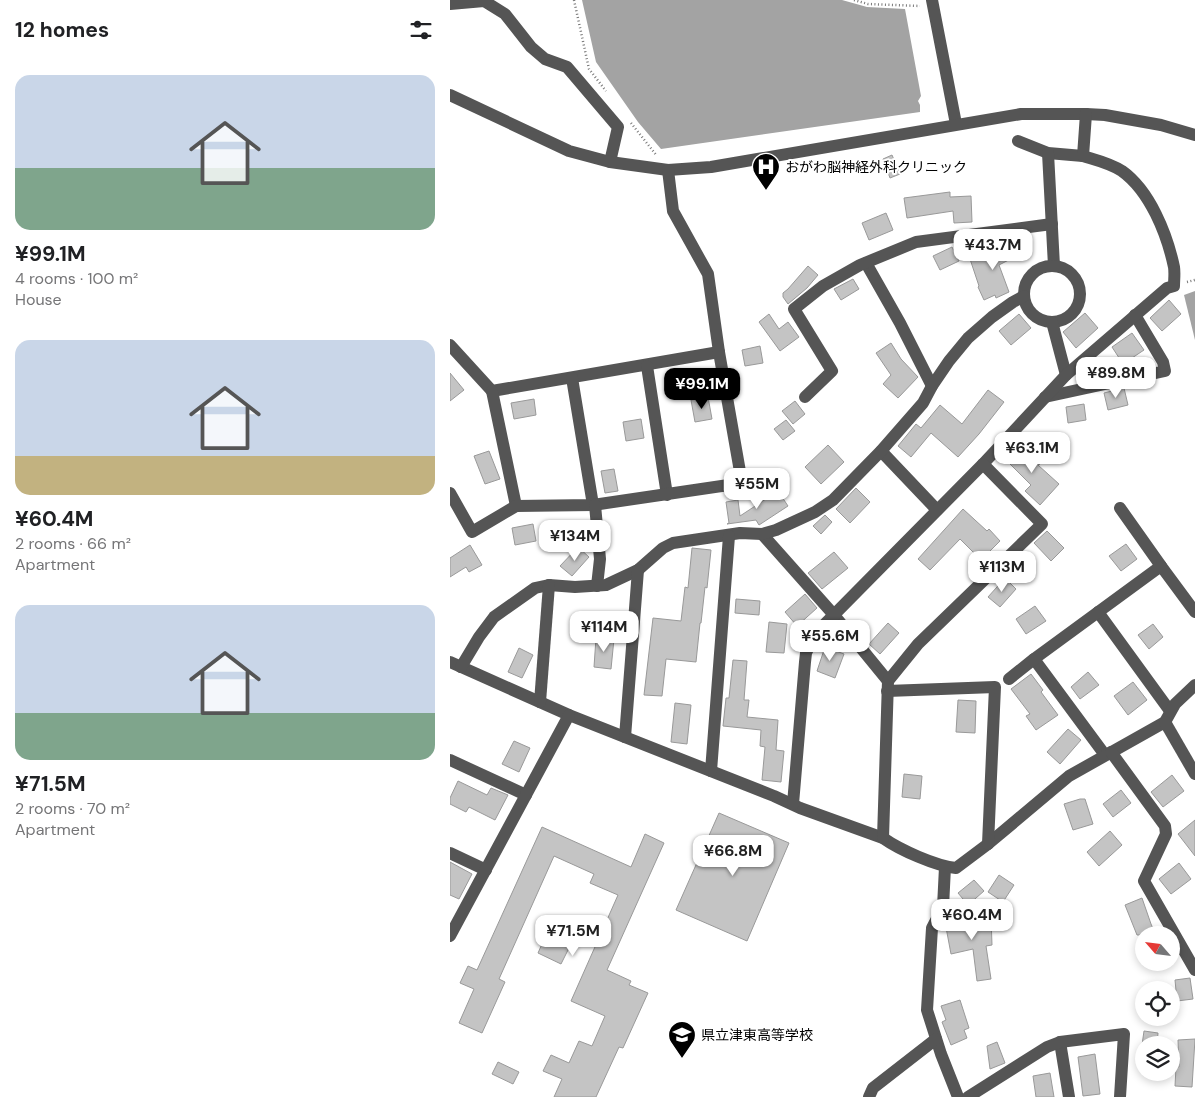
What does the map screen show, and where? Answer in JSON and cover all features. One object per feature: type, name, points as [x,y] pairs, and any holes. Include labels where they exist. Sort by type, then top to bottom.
[{"type":"street","points":[[450,4],[484,1],[505,14],[531,47],[545,59],[567,67],[618,127],[610,162]]},
{"type":"street","points":[[933,3],[956,124]]},
{"type":"street","points":[[450,95],[569,151],[610,162],[668,170],[711,166],[1021,114],[1086,114],[1144,121],[1195,135]]},
{"type":"street","points":[[1082,156],[1086,114]]},
{"type":"street","points":[[793,804],[806,653],[815,634],[983,464],[1066,375],[1167,288],[1174,286],[1174,269],[1159,221],[1141,190],[1132,180],[1121,171],[1104,162],[1082,156],[1048,153],[1018,141]]},
{"type":"street","points":[[1048,153],[1054,266]]},
{"type":"street","points":[[450,493],[472,532],[516,506],[594,505],[742,483],[719,352],[708,274],[673,210],[668,170]]},
{"type":"street","points":[[805,397],[832,370],[794,309],[823,286],[860,265],[916,242],[1052,224]]},
{"type":"street","points":[[866,263],[900,323],[932,386]]},
{"type":"street","points":[[1054,266],[1069,271],[1079,285],[1079,304],[1074,312],[1058,322],[1039,319],[1026,305],[1024,296],[1029,278],[1043,267],[1054,266]]},
{"type":"street","points":[[1024,296],[992,317],[968,338],[948,361],[923,404],[881,451],[833,500],[815,512],[776,530],[762,534],[740,534],[673,543],[663,548],[638,570],[606,585],[549,585],[535,588],[494,617],[456,665],[569,715],[883,838],[893,846],[945,867],[956,868],[988,844],[1068,776],[1168,717],[1175,704],[1195,685]]},
{"type":"street","points":[[1046,397],[1165,371],[1163,362],[1135,315]]},
{"type":"street","points":[[1052,322],[1066,375]]},
{"type":"street","points":[[450,345],[492,391],[516,506]]},
{"type":"street","points":[[492,391],[647,366],[719,352]]},
{"type":"street","points":[[647,366],[667,495]]},
{"type":"street","points":[[572,378],[594,505],[600,559],[597,586]]},
{"type":"street","points":[[881,451],[937,510]]},
{"type":"street","points":[[883,838],[888,686],[918,644],[1042,524],[983,464]]},
{"type":"street","points":[[1120,508],[1195,612]]},
{"type":"street","points":[[762,534],[834,616],[888,686]]},
{"type":"street","points":[[711,772],[729,536]]},
{"type":"street","points":[[1009,679],[1161,566]]},
{"type":"street","points":[[625,737],[638,570]]},
{"type":"street","points":[[540,702],[549,585]]},
{"type":"street","points":[[1098,612],[1168,717],[1195,774]]},
{"type":"street","points":[[1034,659],[1165,826],[1166,834],[1144,881],[1195,970]]},
{"type":"street","points":[[888,686],[995,687],[988,844]]},
{"type":"street","points":[[450,936],[569,715]]},
{"type":"street","points":[[450,760],[526,795]]},
{"type":"street","points":[[450,853],[486,870]]},
{"type":"street","points":[[945,867],[943,907],[932,928],[927,1010],[958,1097]]},
{"type":"street","points":[[968,1097],[1047,1048],[1060,1042],[1124,1034],[1120,1097]]},
{"type":"street","points":[[869,1097],[873,1088],[936,1039]]},
{"type":"street","points":[[1060,1042],[1069,1097]]},
{"type":"path","points":[[574,0],[589,69],[607,92]]},
{"type":"path","points":[[854,0],[868,4],[933,3]]},
{"type":"path","points":[[632,123],[668,170]]},
{"type":"shaded area","points":[[582,0],[842,0],[867,7],[905,9],[921,96],[918,101],[920,112],[661,149],[638,122],[596,62]]},
{"type":"shaded area","points":[[1195,291],[1195,340],[1184,295]]},
{"type":"building","points":[[892,155],[900,174],[890,178],[883,159]]},
{"type":"building","points":[[950,192],[950,197],[971,196],[972,222],[954,223],[953,211],[907,218],[904,198]]},
{"type":"building","points":[[886,213],[893,230],[869,240],[862,223]]},
{"type":"building","points":[[1022,245],[1024,252],[999,265],[1009,292],[996,298],[995,295],[984,300],[970,259],[994,249],[996,254]]},
{"type":"building","points":[[952,247],[959,261],[940,270],[933,256]]},
{"type":"building","points":[[808,266],[818,275],[807,288],[788,304],[783,297],[783,293]]},
{"type":"building","points":[[853,279],[859,289],[841,300],[834,289]]},
{"type":"building","points":[[1169,300],[1181,314],[1162,331],[1150,318]]},
{"type":"building","points":[[1085,313],[1098,328],[1076,348],[1063,332]]},
{"type":"building","points":[[769,314],[779,329],[788,322],[799,337],[780,351],[759,322]]},
{"type":"building","points":[[1019,314],[1031,328],[1011,345],[999,331]]},
{"type":"building","points":[[1132,333],[1144,350],[1123,364],[1112,347]]},
{"type":"building","points":[[891,343],[901,359],[918,377],[898,398],[883,384],[891,375],[876,353]]},
{"type":"building","points":[[760,346],[763,363],[745,366],[742,350]]},
{"type":"building","points":[[450,373],[464,390],[450,401]]},
{"type":"building","points":[[1124,388],[1128,405],[1108,410],[1104,393]]},
{"type":"building","points":[[988,390],[1004,402],[958,457],[931,433],[911,457],[898,446],[916,424],[921,428],[940,405],[962,424]]},
{"type":"building","points":[[708,397],[712,419],[695,422],[691,400]]},
{"type":"building","points":[[534,399],[536,415],[514,419],[511,403]]},
{"type":"building","points":[[795,401],[805,414],[793,424],[782,411]]},
{"type":"building","points":[[1084,404],[1086,420],[1068,423],[1066,407]]},
{"type":"building","points":[[641,419],[644,438],[626,441],[623,422]]},
{"type":"building","points":[[786,420],[795,431],[783,440],[774,429]]},
{"type":"building","points":[[1019,443],[1040,464],[1038,465],[1059,484],[1040,505],[1025,491],[1031,485],[1004,458]]},
{"type":"building","points":[[828,445],[844,462],[821,484],[805,467]]},
{"type":"building","points":[[489,451],[500,479],[485,484],[474,456]]},
{"type":"building","points":[[614,469],[618,491],[605,493],[601,471]]},
{"type":"building","points":[[856,488],[870,502],[850,523],[836,509]]},
{"type":"building","points":[[778,491],[788,506],[759,525],[756,520],[727,524],[729,523],[726,502],[738,500],[740,516]]},
{"type":"building","points":[[963,509],[987,531],[989,529],[1000,541],[981,560],[960,539],[930,570],[918,559]]},
{"type":"building","points":[[825,515],[832,522],[821,534],[813,526]]},
{"type":"building","points":[[533,524],[536,541],[515,545],[512,528]]},
{"type":"building","points":[[1047,531],[1064,548],[1051,561],[1034,543]]},
{"type":"building","points":[[1126,544],[1137,559],[1121,571],[1109,556]]},
{"type":"building","points":[[470,545],[482,565],[469,572],[466,567],[450,577],[450,558]]},
{"type":"building","points":[[578,547],[589,557],[572,576],[560,566]]},
{"type":"building","points":[[692,548],[711,550],[696,662],[666,659],[662,696],[644,695],[653,618],[681,621],[685,587],[688,588]]},
{"type":"building","points":[[834,552],[848,568],[822,589],[808,573]]},
{"type":"building","points":[[1005,578],[1016,589],[1000,607],[988,597]]},
{"type":"building","points":[[805,594],[817,608],[797,626],[785,612]]},
{"type":"building","points":[[736,599],[760,601],[759,615],[735,613]]},
{"type":"building","points":[[1035,606],[1046,621],[1026,634],[1016,619]]},
{"type":"building","points":[[769,622],[787,624],[784,653],[766,652]]},
{"type":"building","points":[[888,623],[899,633],[880,654],[869,644]]},
{"type":"building","points":[[1153,624],[1163,637],[1149,649],[1138,635]]},
{"type":"building","points":[[596,638],[614,639],[611,669],[594,667]]},
{"type":"building","points":[[825,647],[844,654],[835,678],[817,671]]},
{"type":"building","points":[[519,648],[533,655],[522,678],[508,672]]},
{"type":"building","points":[[733,660],[747,661],[744,700],[749,700],[747,717],[778,720],[776,750],[784,751],[781,782],[762,780],[765,747],[760,746],[761,730],[723,726],[726,698],[729,698]]},
{"type":"building","points":[[1088,672],[1099,685],[1080,699],[1071,687]]},
{"type":"building","points":[[1031,674],[1043,690],[1041,692],[1058,715],[1036,730],[1026,716],[1030,714],[1011,689]]},
{"type":"building","points":[[1133,682],[1147,700],[1128,715],[1114,696]]},
{"type":"building","points":[[958,700],[976,701],[975,733],[956,732]]},
{"type":"building","points":[[675,703],[691,705],[687,744],[671,742]]},
{"type":"building","points":[[1068,729],[1081,740],[1060,764],[1047,752]]},
{"type":"building","points":[[514,741],[530,748],[519,772],[502,764]]},
{"type":"building","points":[[904,774],[922,776],[920,799],[902,797]]},
{"type":"building","points":[[1172,775],[1184,791],[1163,807],[1151,792]]},
{"type":"building","points":[[458,781],[487,795],[491,788],[508,795],[495,820],[469,807],[466,812],[450,804],[450,798]]},
{"type":"building","points":[[1121,790],[1131,803],[1113,817],[1103,804]]},
{"type":"building","points":[[1085,799],[1093,824],[1073,830],[1064,804]]},
{"type":"building","points":[[719,813],[789,843],[747,941],[676,910]]},
{"type":"building","points":[[1195,820],[1195,856],[1178,834]]},
{"type":"building","points":[[542,827],[631,867],[645,834],[664,843],[607,970],[631,981],[629,985],[648,993],[623,1048],[619,1047],[596,1097],[554,1097],[562,1079],[543,1071],[551,1055],[569,1063],[579,1041],[592,1046],[605,1016],[571,1001],[618,895],[590,883],[594,874],[554,856],[499,979],[505,982],[482,1033],[459,1023],[474,989],[460,983],[468,966],[477,970]]},
{"type":"building","points":[[1110,831],[1122,845],[1099,866],[1087,852]]},
{"type":"building","points":[[450,862],[472,874],[459,899],[450,895]]},
{"type":"building","points":[[1179,863],[1191,879],[1171,894],[1159,879]]},
{"type":"building","points":[[999,875],[1014,885],[1003,902],[988,892]]},
{"type":"building","points":[[974,880],[984,891],[968,905],[958,893]]},
{"type":"building","points":[[1142,898],[1152,926],[1135,926],[1135,930],[1125,905]]},
{"type":"building","points":[[991,917],[992,945],[986,946],[991,979],[977,981],[973,949],[951,954],[945,922]]},
{"type":"building","points":[[546,935],[570,946],[561,964],[538,953]]},
{"type":"building","points":[[1190,978],[1193,999],[1180,1001],[1180,981],[1175,980]]},
{"type":"building","points":[[960,1000],[969,1028],[964,1030],[967,1038],[951,1045],[942,1022],[946,1020],[941,1006]]},
{"type":"building","points":[[1144,1031],[1158,1033],[1158,1036],[1143,1036]]},
{"type":"building","points":[[1195,1039],[1192,1087],[1175,1086],[1175,1081],[1180,1081],[1180,1040]]},
{"type":"building","points":[[997,1042],[1005,1063],[990,1069],[987,1046]]},
{"type":"building","points":[[1095,1054],[1100,1094],[1083,1096],[1078,1057]]},
{"type":"building","points":[[498,1062],[519,1072],[513,1084],[492,1074]]},
{"type":"building","points":[[1050,1073],[1054,1097],[1036,1097],[1033,1076]]},
{"type":"place","name":"おがわ脳神経外科クリニック","points":[[766,191]]},
{"type":"place","name":"県立津東高等学校","points":[[682,1059]]}]
